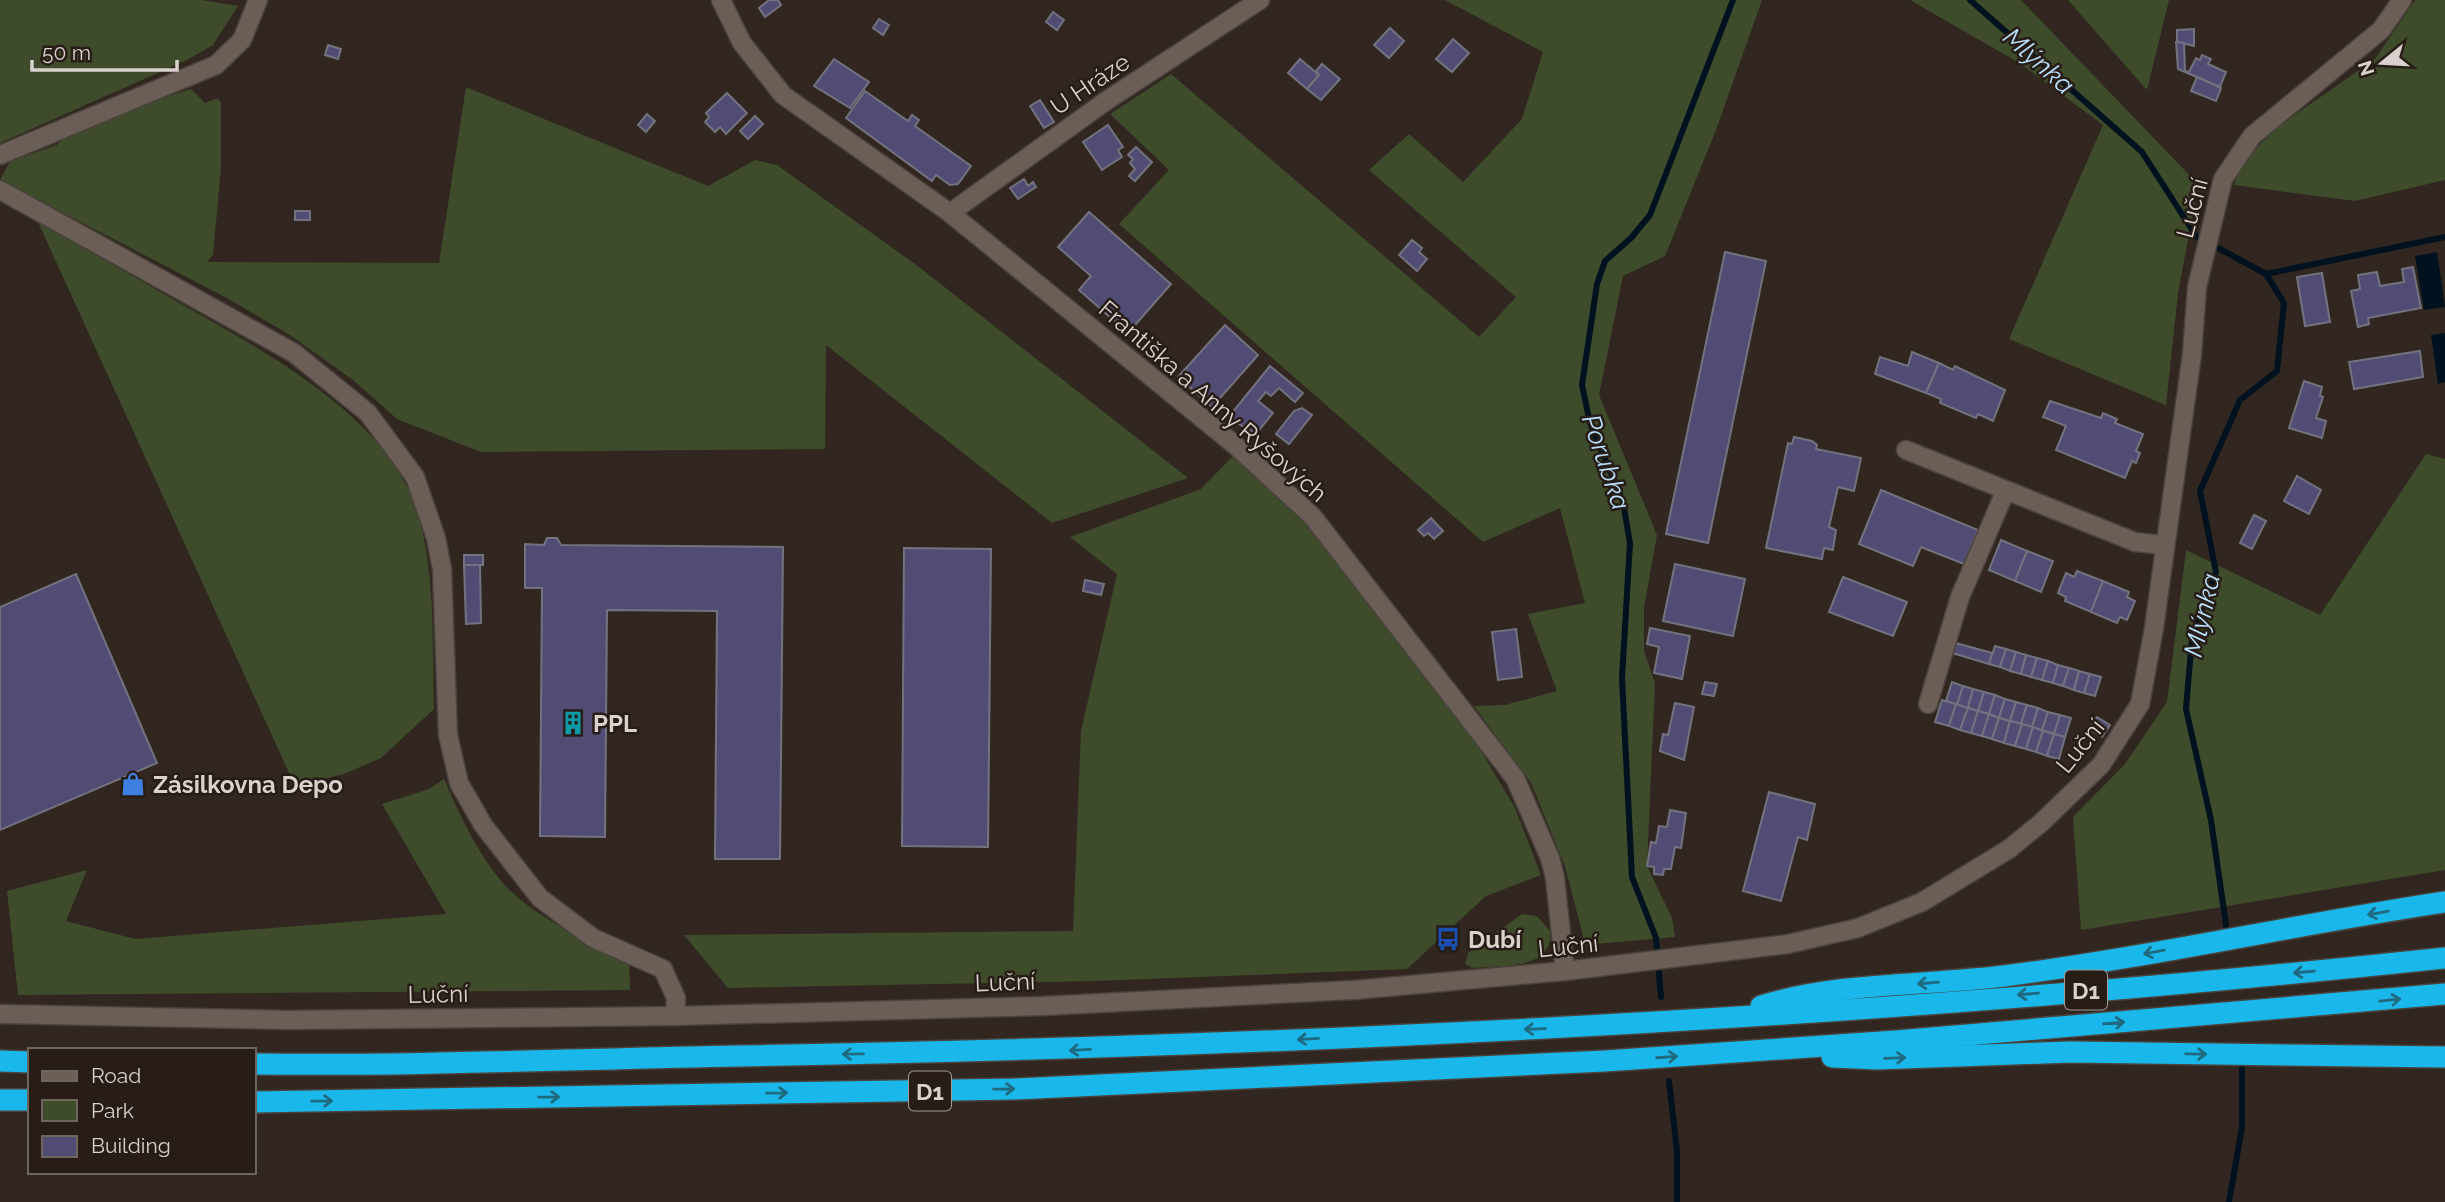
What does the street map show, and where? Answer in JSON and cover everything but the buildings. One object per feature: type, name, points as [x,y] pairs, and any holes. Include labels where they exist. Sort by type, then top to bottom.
[{"type":"highway","points":[[1726,1016],[1800,994],[2002,976],[2445,902]]},
{"type":"highway","name":"D1","points":[[256,1064],[1054,1051],[1603,1026],[1897,1005],[2445,958]]},
{"type":"highway","name":"D1","points":[[256,1102],[1014,1089],[1605,1061],[1896,1041],[2445,995]]},
{"type":"highway","points":[[1729,1052],[1877,1059],[2070,1052],[2445,1057]]},
{"type":"highway","points":[[0,1061],[28,1062]]},
{"type":"highway","points":[[0,1100],[28,1100]]},
{"type":"street","points":[[0,155],[216,65],[242,40],[258,0]]},
{"type":"street","name":"Františka a Anny Ryšových","points":[[721,0],[742,43],[783,95],[950,213],[1235,445],[1313,516],[1515,778],[1535,818],[1555,878],[1565,971]]},
{"type":"street","name":"U Hráze","points":[[950,213],[1106,101],[1260,0]]},
{"type":"street","name":"Luční","points":[[0,1014],[287,1020],[675,1016],[1042,1006],[1392,988],[1565,971],[1788,944],[1858,928],[1922,902],[2009,849],[2042,822],[2101,765],[2140,704],[2192,354],[2197,287],[2219,195],[2233,161],[2252,136],[2381,30],[2402,0]]},
{"type":"street","points":[[0,190],[294,353],[368,413],[415,477],[436,538],[442,569],[448,735],[459,783],[483,825],[540,898],[593,937],[663,969],[676,998],[675,1016]]},
{"type":"street","points":[[1906,450],[2135,542],[2164,545]]},
{"type":"street","points":[[1928,704],[1960,597],[2005,492]]},
{"type":"green space","points":[[0,0],[202,0],[238,6],[213,45],[187,60],[0,143]]},
{"type":"green space","points":[[1445,0],[1762,0],[1716,130],[1665,256],[1623,276],[1599,395],[1657,535],[1644,608],[1644,651],[1655,683],[1647,866],[1672,918],[1675,937],[1595,944],[1584,940],[1565,866],[1531,783],[1474,706],[1505,705],[1557,691],[1528,614],[1585,603],[1560,508],[1483,542],[1119,224],[1169,170],[1110,114],[1171,74],[1479,337],[1516,297],[1369,170],[1409,134],[1463,182],[1522,119],[1543,52]]},
{"type":"green space","points":[[1910,0],[2021,0],[2198,184],[2178,294],[2166,405],[2009,339],[2103,125],[2021,64]]},
{"type":"green space","points":[[2068,0],[2169,0],[2147,90]]},
{"type":"green space","points":[[2415,0],[2445,0],[2445,180],[2355,201],[2234,185],[2243,161],[2276,128],[2375,59]]},
{"type":"green space","points":[[466,87],[708,186],[755,160],[777,165],[919,267],[1188,478],[1052,523],[826,345],[825,449],[481,452],[397,419],[353,380],[290,335],[225,297],[0,180],[10,161],[57,145],[64,135],[123,111],[191,89],[205,103],[218,98],[221,103],[221,167],[213,255],[207,262],[439,263]]},
{"type":"green space","points":[[38,222],[287,367],[353,418],[381,447],[403,479],[418,514],[428,562],[434,709],[381,758],[344,774],[295,786]]},
{"type":"green space","points":[[2426,454],[2445,459],[2445,870],[2081,930],[2073,817],[2125,764],[2167,702],[2186,550],[2320,615]]},
{"type":"green space","points":[[1233,456],[1317,531],[1468,729],[1515,808],[1541,875],[1486,896],[1407,969],[1095,981],[728,988],[684,935],[1073,931],[1081,731],[1117,574],[1070,537],[1201,489]]},
{"type":"green space","points":[[444,779],[476,845],[502,882],[544,916],[629,962],[630,990],[18,995],[7,891],[87,870],[66,921],[135,939],[446,914],[382,804],[429,789]]},
{"type":"green space","points":[[1522,914],[1537,916],[1550,931],[1549,944],[1544,953],[1535,959],[1510,966],[1473,968],[1465,964],[1468,953]]},
{"type":"water","points":[[2437,252],[2445,307],[2424,310],[2415,256]]},
{"type":"water","points":[[2445,333],[2445,382],[2438,384],[2431,335]]},
{"type":"waterway","name":"Porubka","points":[[1661,997],[1656,938],[1632,877],[1622,678],[1630,543],[1623,502],[1590,423],[1582,385],[1597,284],[1605,261],[1631,238],[1650,215],[1733,0]]},
{"type":"waterway","name":"Mlýnka","points":[[1970,0],[2142,152],[2196,236],[2266,274],[2284,303],[2277,371],[2240,400],[2200,491],[2216,572],[2192,638],[2186,709],[2211,820],[2227,932]]},
{"type":"waterway","points":[[2266,274],[2445,237]]},
{"type":"waterway","name":"Mlýnka","points":[[2229,1202],[2242,1127],[2242,1068]]},
{"type":"waterway","name":"Porubka","points":[[1669,1081],[1677,1151],[1677,1202]]},
{"type":"place","name":"PPL","points":[[573,723]]},
{"type":"place","name":"Zásilkovna Depo","points":[[133,784]]},
{"type":"place","name":"Dubí","points":[[1448,939]]}]
